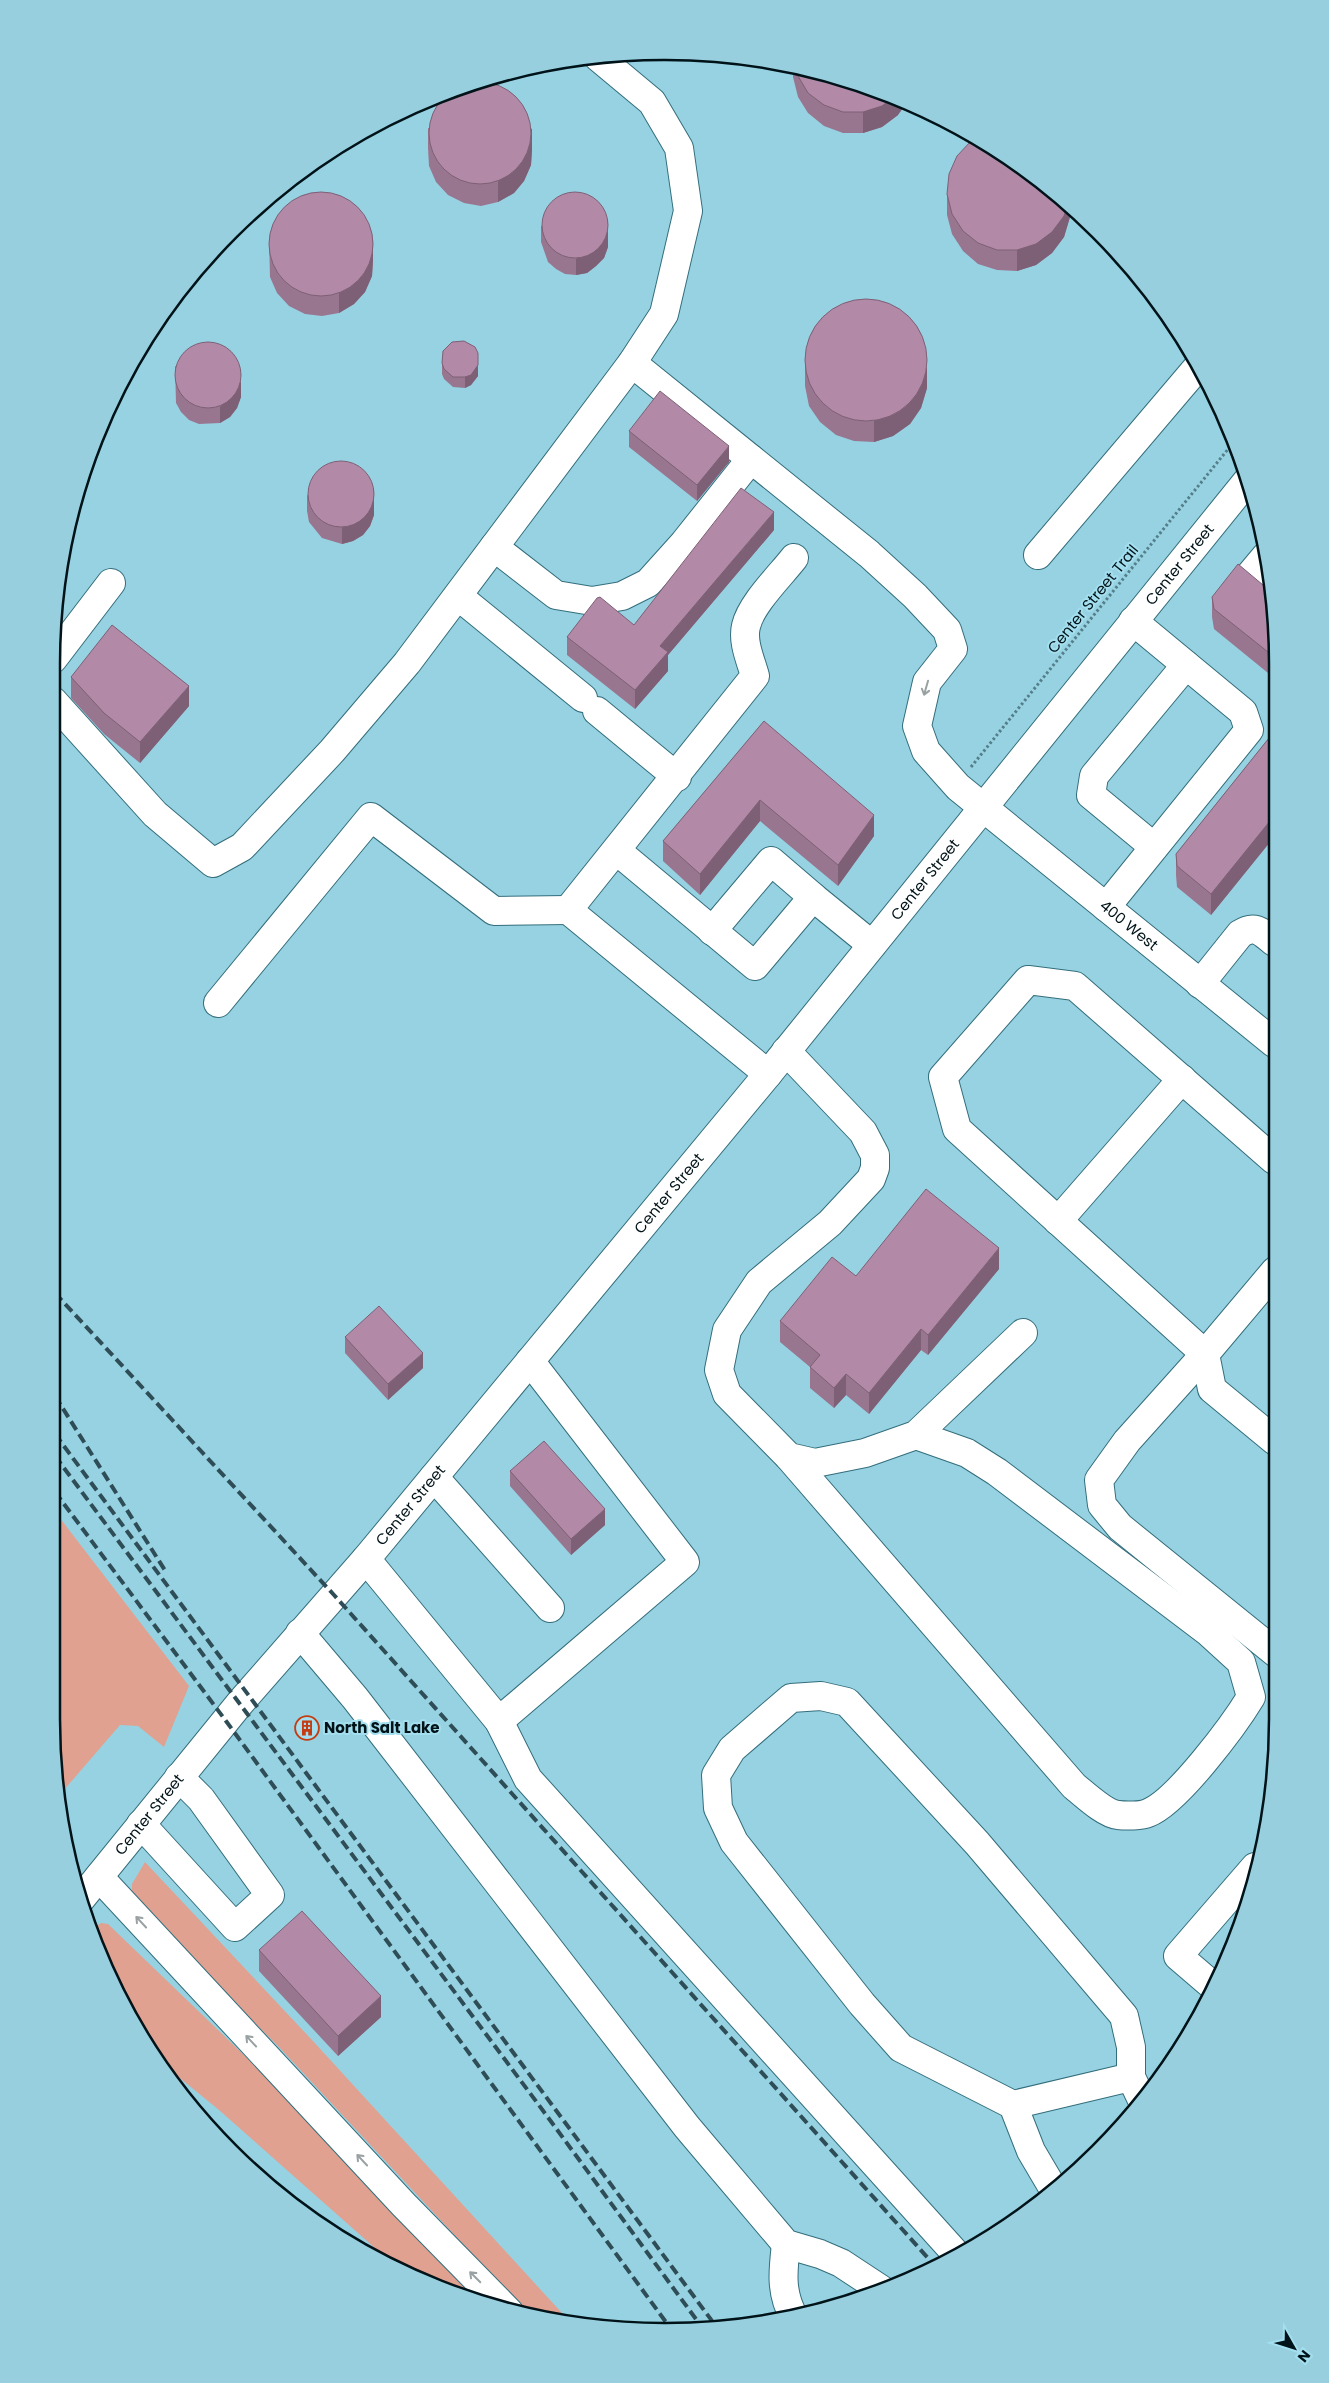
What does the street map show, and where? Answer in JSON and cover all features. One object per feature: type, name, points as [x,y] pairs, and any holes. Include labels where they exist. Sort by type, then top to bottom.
[{"type":"main road","points":[[60,709],[155,814],[213,863],[242,847],[332,751],[407,663],[632,363],[664,314],[688,211],[680,148],[652,102],[605,63]]},
{"type":"main road","points":[[494,547],[556,595],[592,601],[622,596],[648,583],[684,543],[750,459],[632,363]]},
{"type":"main road","points":[[1038,555],[1193,371]]},
{"type":"main road","name":"400 West","points":[[750,459],[869,554],[915,596],[947,630],[953,648],[927,682],[917,726],[926,751],[958,787],[1269,1039]]},
{"type":"main road","name":"Center Street","points":[[86,1893],[179,1777],[434,1477],[768,1074],[1242,487]]},
{"type":"main road","points":[[568,910],[755,676],[746,644],[745,627],[751,612],[794,558]]},
{"type":"main road","points":[[1260,563],[1250,575],[1264,586]]},
{"type":"main road","points":[[60,649],[111,583]]},
{"type":"main road","points":[[458,596],[676,777]]},
{"type":"main road","points":[[1106,907],[1249,730],[1243,712],[1133,621]]},
{"type":"main road","points":[[1154,847],[1091,795],[1094,776],[1186,665]]},
{"type":"main road","points":[[218,1003],[371,817],[494,911],[568,910],[768,1074]]},
{"type":"main road","points":[[617,851],[755,966],[813,897]]},
{"type":"main road","points":[[712,931],[771,861],[872,946]]},
{"type":"main road","points":[[1200,984],[1240,934],[1248,929],[1258,929],[1269,938]]},
{"type":"main road","points":[[1269,1156],[1075,986],[1028,980],[943,1077],[957,1129],[1205,1354],[1212,1389],[1269,1436]]},
{"type":"main road","points":[[786,1051],[863,1132],[875,1155],[875,1168],[872,1179],[830,1223],[759,1282],[727,1330],[719,1370],[727,1394],[789,1457],[1074,1786],[1093,1801],[1116,1815],[1147,1814],[1170,1799],[1235,1723],[1251,1697],[1241,1662],[1207,1632],[997,1472],[967,1453],[916,1435]]},
{"type":"main road","points":[[1058,1221],[1182,1080]]},
{"type":"main road","points":[[1269,1278],[1205,1354],[1127,1441],[1099,1480],[1102,1506],[1120,1527],[1269,1647]]},
{"type":"main road","points":[[789,1457],[815,1463],[865,1453],[916,1435],[1023,1333]]},
{"type":"main road","points":[[499,1721],[685,1562],[530,1361]]},
{"type":"main road","points":[[434,1477],[550,1608]]},
{"type":"main road","points":[[366,1558],[499,1721],[528,1778],[952,2250]]},
{"type":"main road","points":[[300,1633],[374,1722],[687,2127],[786,2244],[820,2254],[841,2264],[874,2285]]},
{"type":"main road","points":[[821,1696],[847,1702],[977,1843],[1124,2016],[1131,2047],[1136,2089],[1013,2105],[901,2048],[862,2004],[734,1842],[718,1808],[716,1775],[732,1749],[791,1698],[821,1696]]},
{"type":"main road","points":[[141,1824],[235,1927],[270,1895],[201,1799],[179,1777]]},
{"type":"main road","points":[[99,1877],[404,2205],[496,2298]]},
{"type":"main road","points":[[1209,1982],[1178,1956],[1245,1885]]},
{"type":"main road","points":[[1013,2105],[1031,2151],[1050,2183]]},
{"type":"main road","points":[[786,2244],[782,2282],[786,2305],[789,2309]]},
{"type":"path","name":"Center Street Trail","points":[[970,770],[1229,448]]},
{"type":"shaded area","points":[[60,1518],[189,1686],[164,1747],[138,1726],[120,1725],[64,1790],[60,1719]]},
{"type":"shaded area","points":[[145,1862],[312,2040],[563,2314],[519,2305],[277,2045],[166,1936],[132,1895],[132,1884]]},
{"type":"shaded area","points":[[101,1923],[108,1924],[326,2134],[471,2291],[433,2277],[378,2251],[219,2110],[178,2077],[141,2021],[122,1986],[97,1926]]},
{"type":"building","points":[[798,76],[859,92],[887,103],[863,112],[843,112],[824,105],[808,93]]},
{"type":"building","points":[[495,85],[509,90],[523,104],[530,123],[530,143],[523,162],[509,176],[490,183],[470,183],[451,176],[437,162],[430,143],[430,123],[437,105]]},
{"type":"building","points":[[970,143],[1032,185],[1065,212],[1064,216],[1052,232],[1036,244],[1017,250],[997,250],[978,243],[963,231],[952,214],[947,194],[949,174],[957,156]]},
{"type":"building","points":[[321,192],[341,196],[358,207],[369,224],[373,244],[369,264],[358,281],[341,292],[321,296],[301,292],[284,281],[273,264],[269,244],[273,224],[284,207],[301,196]]},
{"type":"building","points":[[568,192],[582,192],[594,197],[603,206],[608,218],[606,238],[599,249],[582,258],[568,258],[556,253],[547,244],[542,232],[542,218],[547,206],[556,197]]},
{"type":"building","points":[[866,299],[878,300],[889,304],[900,309],[909,317],[917,326],[922,337],[926,348],[926,372],[922,383],[917,394],[909,403],[900,411],[889,416],[878,420],[866,421],[854,420],[843,416],[832,411],[823,403],[815,394],[810,383],[806,372],[805,360],[806,348],[810,337],[815,326],[823,317],[832,309],[843,304],[854,300]]},
{"type":"building","points":[[464,341],[475,347],[478,353],[478,365],[471,375],[453,377],[444,369],[442,363],[443,351],[452,342]]},
{"type":"building","points":[[201,342],[215,342],[227,347],[236,356],[241,368],[239,388],[232,399],[215,408],[201,408],[189,403],[180,394],[175,382],[175,368],[180,356],[189,347]]},
{"type":"building","points":[[660,391],[729,446],[697,485],[629,431]]},
{"type":"building","points":[[335,461],[347,461],[365,470],[372,481],[374,494],[372,507],[365,518],[354,525],[335,527],[322,522],[313,513],[308,500],[308,488],[313,475],[322,466]]},
{"type":"building","points":[[741,488],[774,512],[660,646],[668,652],[635,690],[567,637],[597,598],[600,597],[634,625]]},
{"type":"building","points":[[1238,564],[1264,585],[1269,653],[1214,609],[1212,597]]},
{"type":"building","points":[[112,625],[189,686],[140,742],[104,713],[71,677]]},
{"type":"building","points":[[764,721],[874,815],[838,865],[760,800],[700,874],[663,841]]},
{"type":"building","points":[[1269,738],[1269,822],[1211,894],[1177,866],[1176,854]]},
{"type":"building","points":[[926,1189],[999,1248],[928,1335],[921,1329],[869,1393],[846,1374],[834,1388],[810,1367],[820,1355],[780,1321],[832,1257],[856,1276]]},
{"type":"building","points":[[379,1306],[423,1353],[388,1384],[345,1337]]},
{"type":"building","points":[[544,1441],[605,1509],[571,1539],[510,1471]]},
{"type":"building","points":[[302,1911],[381,1996],[338,2036],[259,1950]]},
{"type":"railway","points":[[60,1298],[334,1595],[931,2261]]},
{"type":"railway","points":[[60,1404],[166,1572]]},
{"type":"railway","points":[[60,1441],[712,2321]]},
{"type":"railway","points":[[60,1463],[698,2322]]},
{"type":"railway","points":[[60,1499],[226,1721],[667,2323]]},
{"type":"place","name":"North Salt Lake","points":[[307,1728]]}]
